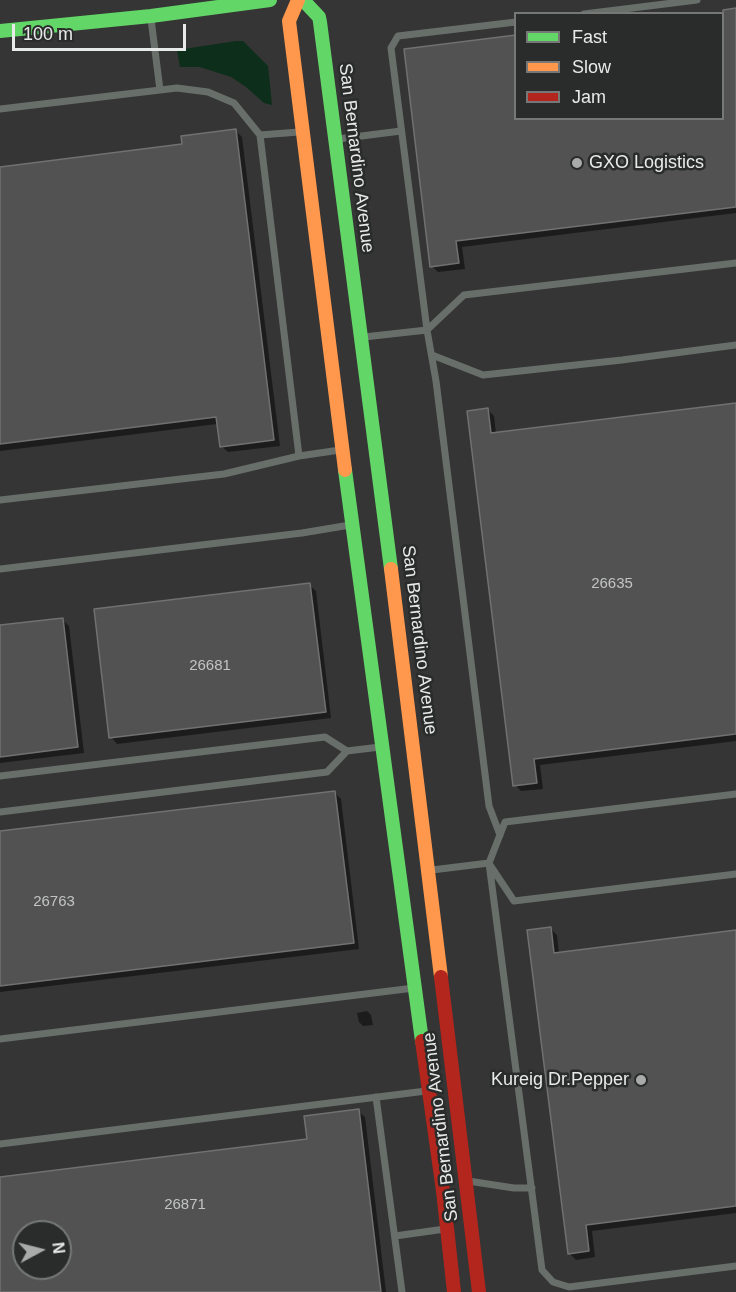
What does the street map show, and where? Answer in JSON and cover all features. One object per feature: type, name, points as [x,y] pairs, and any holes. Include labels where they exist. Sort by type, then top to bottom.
[{"type":"main road","points":[[0,31],[151,16],[270,0]]},
{"type":"main road","name":"San Bernardino Avenue","points":[[298,0],[289,21],[302,131],[454,1292]]},
{"type":"main road","name":"San Bernardino Avenue","points":[[303,0],[320,17],[429,870],[479,1292]]},
{"type":"lane","points":[[600,12],[697,0]]},
{"type":"lane","points":[[151,16],[160,90]]},
{"type":"lane","points":[[500,835],[489,806],[391,48],[398,36],[514,22]]},
{"type":"lane","points":[[0,109],[177,88],[208,92],[234,103],[260,135],[299,456]]},
{"type":"lane","points":[[260,135],[302,131]]},
{"type":"lane","points":[[336,139],[401,131]]},
{"type":"lane","points":[[361,338],[428,330],[464,295],[736,262]]},
{"type":"lane","points":[[432,355],[483,375],[736,345]]},
{"type":"lane","points":[[0,500],[224,474],[299,456],[342,450]]},
{"type":"lane","points":[[0,569],[352,525]]},
{"type":"lane","points":[[0,776],[325,737],[347,752]]},
{"type":"lane","points":[[0,812],[327,772],[347,752],[382,747]]},
{"type":"lane","points":[[736,794],[505,822],[489,863],[542,1270],[553,1282],[569,1287],[736,1266]]},
{"type":"lane","points":[[429,870],[489,863]]},
{"type":"lane","points":[[489,863],[514,901],[736,874]]},
{"type":"lane","points":[[0,1039],[415,988]]},
{"type":"lane","points":[[0,1144],[429,1090]]},
{"type":"lane","points":[[376,1097],[402,1292]]},
{"type":"lane","points":[[465,1181],[514,1188],[532,1188]]},
{"type":"lane","points":[[395,1236],[447,1229]]},
{"type":"shaded area","points":[[243,41],[268,66],[272,105],[264,103],[231,77],[200,67],[180,67],[177,50]]},
{"type":"building","name":"GXO Logistics","points":[[736,8],[736,207],[456,241],[459,263],[430,267],[404,49],[514,35],[514,120],[724,120],[723,10]]},
{"type":"building","points":[[236,129],[274,440],[220,447],[216,417],[0,444],[0,167],[182,144],[181,136]]},
{"type":"building","points":[[736,403],[736,734],[534,759],[537,783],[513,786],[467,411],[488,408],[491,433]]},
{"type":"building","points":[[310,583],[326,712],[109,738],[94,609]]},
{"type":"building","points":[[63,618],[78,747],[0,757],[0,625]]},
{"type":"building","points":[[335,791],[354,943],[0,986],[0,831]]},
{"type":"building","name":"Kureig Dr.Pepper","points":[[551,927],[554,953],[736,930],[736,1206],[586,1225],[589,1251],[568,1254],[527,930]]},
{"type":"building","points":[[359,1109],[381,1292],[0,1292],[0,1177],[307,1139],[304,1116]]},
{"type":"traffic: fast","points":[[0,31],[151,16],[270,0]]},
{"type":"traffic: fast","points":[[303,0],[319,17],[320,22],[391,569]]},
{"type":"traffic: fast","points":[[345,470],[422,1041]]},
{"type":"traffic: slow","points":[[298,0],[289,21],[345,470]]},
{"type":"traffic: slow","points":[[391,569],[441,977]]},
{"type":"traffic: jam","points":[[441,977],[479,1292]]},
{"type":"traffic: jam","points":[[422,1041],[443,1191],[454,1292]]},
{"type":"place","name":"GXO Logistics","points":[[577,163]]},
{"type":"place","name":"Kureig Dr.Pepper","points":[[641,1080]]}]
